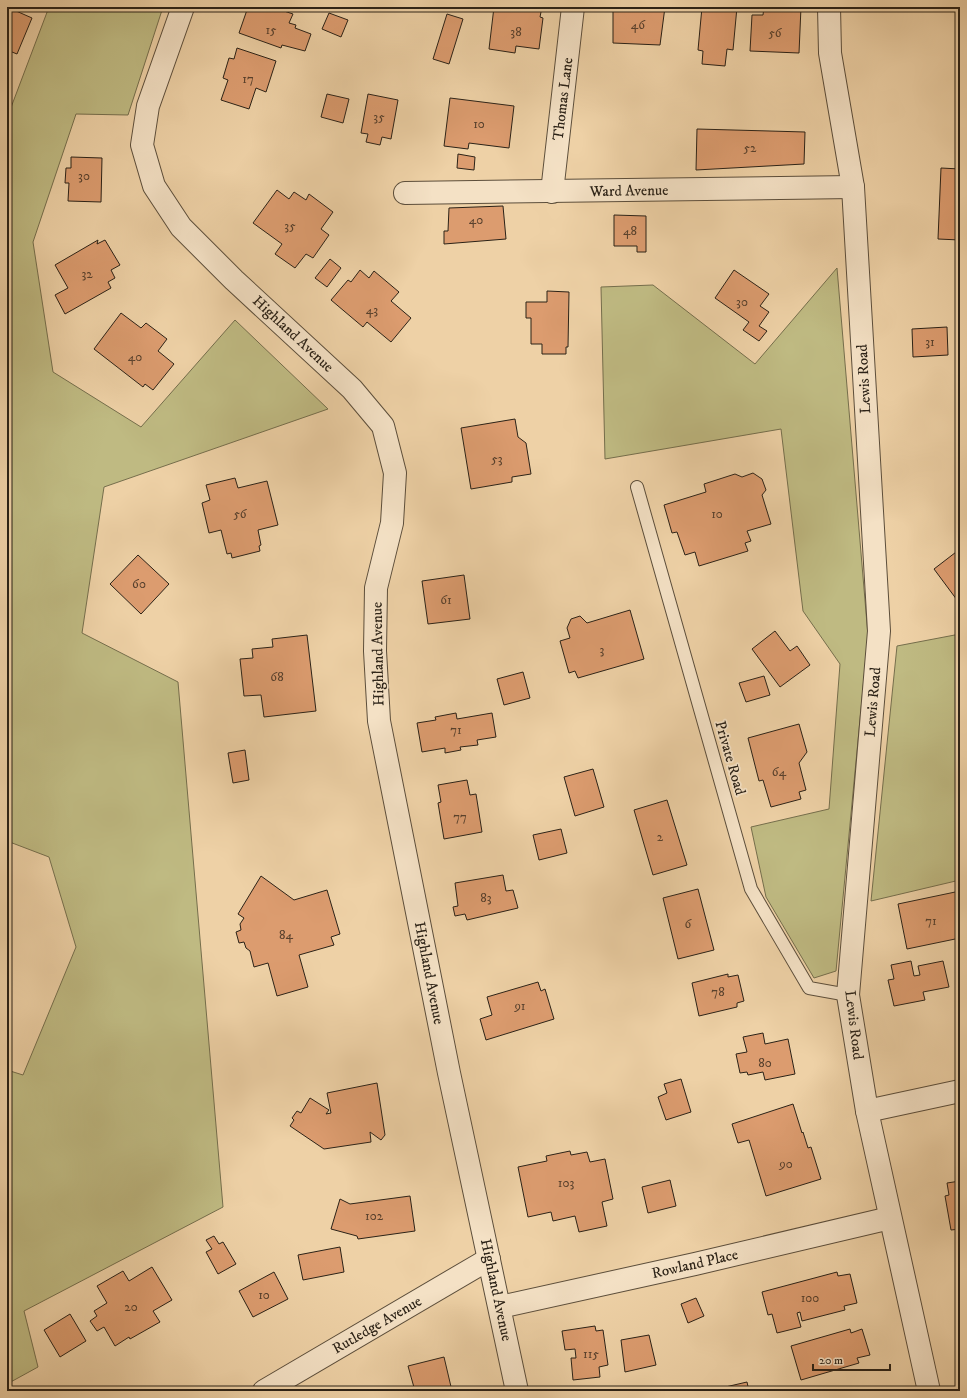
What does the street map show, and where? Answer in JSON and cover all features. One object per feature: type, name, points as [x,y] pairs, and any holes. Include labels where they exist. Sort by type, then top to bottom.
[{"type":"street","name":"Highland Avenue","points":[[184,7],[148,106],[142,145],[154,186],[181,227],[234,280],[352,389],[384,426],[395,473],[392,523],[376,588],[375,651],[379,721],[448,1073],[518,1391]]},
{"type":"street","name":"Thomas Lane","points":[[552,192],[573,7]]},
{"type":"street","name":"Lewis Road","points":[[829,7],[830,53],[853,187],[878,631],[848,995],[867,1111],[929,1391]]},
{"type":"street","name":"Ward Avenue","points":[[405,193],[853,187]]},
{"type":"street","points":[[867,1111],[960,1091]]},
{"type":"street","name":"Rowland Place","points":[[500,1307],[695,1264],[890,1218]]},
{"type":"street","name":"Rutledge Avenue","points":[[264,1391],[489,1259]]},
{"type":"lane","name":"Private Road","points":[[637,487],[751,889],[809,988],[848,995]]},
{"type":"shaded area","points":[[49,7],[163,7],[128,115],[76,114],[33,242],[53,372],[141,427],[235,320],[328,409],[104,487],[82,633],[178,682],[223,1207],[24,1311],[38,1367],[7,1384],[7,1070],[23,1075],[76,947],[49,857],[7,841],[7,118]]},
{"type":"shaded area","points":[[837,268],[868,636],[836,971],[814,978],[766,897],[751,827],[829,809],[840,664],[803,611],[781,429],[605,459],[601,287],[653,285],[755,364]]},
{"type":"shaded area","points":[[960,634],[960,880],[871,901],[897,646]]},
{"type":"building","points":[[7,7],[32,18],[17,54],[7,50]]},
{"type":"building","points":[[248,7],[272,7],[293,14],[289,23],[296,25],[295,28],[311,34],[305,51],[282,45],[281,48],[239,33]]},
{"type":"building","points":[[494,7],[542,7],[540,17],[543,18],[539,49],[516,46],[515,53],[489,49]]},
{"type":"building","points":[[613,7],[665,7],[660,45],[613,43]]},
{"type":"building","points":[[702,7],[737,7],[733,50],[727,49],[725,66],[702,64],[703,51],[698,50]]},
{"type":"building","points":[[764,7],[801,7],[799,53],[750,51],[752,15],[763,15]]},
{"type":"building","points":[[329,13],[348,20],[341,37],[322,29]]},
{"type":"building","points":[[447,14],[463,19],[449,64],[433,59]]},
{"type":"building","points":[[237,48],[276,61],[266,92],[256,88],[249,109],[221,100],[228,80],[223,78],[229,58],[234,59]]},
{"type":"building","points":[[327,94],[349,99],[343,123],[321,117]]},
{"type":"building","points":[[368,94],[398,100],[391,139],[382,137],[380,145],[366,142],[368,134],[361,133]]},
{"type":"building","points":[[450,98],[514,106],[509,148],[469,143],[468,149],[444,146]]},
{"type":"building","points":[[697,129],[805,132],[804,164],[696,170]]},
{"type":"building","points":[[458,154],[475,157],[474,170],[457,168]]},
{"type":"building","points":[[71,157],[102,158],[101,202],[68,201],[69,183],[65,183],[66,168],[71,168]]},
{"type":"building","points":[[941,168],[960,169],[960,240],[938,239]]},
{"type":"building","points":[[277,190],[289,199],[294,192],[306,200],[309,194],[333,212],[321,229],[329,235],[313,258],[306,254],[295,268],[275,254],[282,244],[253,223]]},
{"type":"building","points":[[503,206],[506,239],[444,244],[444,231],[448,231],[449,208]]},
{"type":"building","points":[[614,215],[646,216],[646,252],[637,252],[637,246],[614,246]]},
{"type":"building","points":[[98,240],[97,244],[105,240],[120,265],[111,270],[115,278],[108,282],[111,288],[65,314],[55,295],[68,288],[55,265]]},
{"type":"building","points":[[330,259],[341,268],[327,287],[315,278]]},
{"type":"building","points":[[360,270],[369,278],[374,271],[399,292],[391,301],[411,318],[391,342],[367,322],[363,327],[331,300],[348,280],[351,282]]},
{"type":"building","points":[[734,270],[769,294],[760,306],[769,312],[759,326],[767,331],[759,341],[743,330],[749,322],[715,298]]},
{"type":"building","points":[[547,291],[569,292],[568,347],[566,347],[566,354],[542,354],[542,344],[531,344],[531,318],[526,318],[526,302],[547,302]]},
{"type":"building","points":[[121,313],[141,328],[146,323],[167,339],[158,351],[174,364],[153,390],[145,384],[143,387],[94,349]]},
{"type":"building","points":[[947,327],[948,355],[913,357],[912,329]]},
{"type":"building","points":[[515,419],[518,437],[526,443],[531,474],[512,477],[512,482],[471,489],[461,428]]},
{"type":"building","points":[[753,473],[762,479],[766,490],[762,495],[771,524],[747,531],[751,541],[745,543],[748,551],[699,566],[695,552],[685,555],[677,532],[672,533],[664,505],[706,492],[704,484],[735,474],[742,477]]},
{"type":"building","points":[[235,478],[238,488],[267,481],[278,525],[258,530],[261,545],[259,546],[260,551],[232,558],[231,553],[227,554],[221,530],[209,533],[202,503],[210,500],[206,485]]},
{"type":"building","points":[[960,549],[960,604],[934,569]]},
{"type":"building","points":[[138,555],[169,584],[141,614],[110,584]]},
{"type":"building","points":[[464,575],[470,619],[428,624],[422,581]]},
{"type":"building","points":[[630,610],[644,659],[578,678],[575,671],[569,673],[560,641],[570,638],[567,628],[571,619],[580,616],[587,623]]},
{"type":"building","points":[[775,631],[790,651],[797,646],[810,665],[780,687],[752,649]]},
{"type":"building","points":[[307,635],[316,711],[264,717],[261,695],[244,696],[240,659],[253,658],[252,649],[273,647],[272,639]]},
{"type":"building","points":[[523,672],[530,698],[504,705],[497,679]]},
{"type":"building","points":[[764,676],[770,695],[746,702],[739,683]]},
{"type":"building","points":[[456,713],[457,719],[492,713],[496,737],[477,740],[478,745],[460,747],[461,750],[445,753],[445,748],[422,752],[417,723],[436,720],[435,717]]},
{"type":"building","points":[[799,724],[807,752],[799,763],[806,790],[799,792],[801,799],[771,807],[763,780],[759,781],[748,738]]},
{"type":"building","points":[[245,750],[249,780],[233,783],[228,753]]},
{"type":"building","points":[[593,769],[604,807],[575,816],[564,777]]},
{"type":"building","points":[[467,780],[470,795],[476,794],[482,832],[444,839],[438,803],[441,802],[438,785]]},
{"type":"building","points":[[667,800],[687,865],[653,875],[634,810]]},
{"type":"building","points":[[561,829],[567,853],[539,860],[533,835]]},
{"type":"building","points":[[503,875],[506,891],[513,890],[518,908],[467,920],[465,914],[455,916],[453,907],[458,906],[455,883]]},
{"type":"building","points":[[261,876],[294,900],[327,890],[340,934],[331,937],[334,945],[299,955],[308,987],[277,996],[268,963],[254,967],[250,951],[246,948],[244,942],[239,943],[236,932],[241,930],[240,924],[244,918],[238,914]]},
{"type":"building","points":[[698,889],[714,950],[678,959],[663,898]]},
{"type":"building","points":[[960,891],[960,938],[907,949],[898,904]]},
{"type":"building","points":[[911,961],[914,976],[920,975],[918,966],[943,961],[949,987],[923,992],[925,1000],[894,1006],[888,980],[894,979],[891,965]]},
{"type":"building","points":[[728,974],[728,977],[738,975],[744,1001],[737,1003],[737,1007],[699,1016],[692,983]]},
{"type":"building","points":[[538,982],[541,991],[545,989],[554,1019],[486,1040],[480,1019],[492,1015],[487,997]]},
{"type":"building","points":[[763,1033],[765,1044],[788,1039],[795,1074],[765,1080],[763,1072],[748,1075],[747,1072],[740,1073],[736,1054],[747,1052],[743,1037]]},
{"type":"building","points":[[681,1079],[691,1112],[666,1120],[658,1097],[667,1093],[664,1084]]},
{"type":"building","points":[[377,1083],[385,1135],[381,1140],[370,1132],[371,1142],[324,1149],[290,1126],[294,1120],[292,1118],[297,1111],[301,1113],[310,1098],[329,1110],[326,1114],[331,1113],[327,1093]]},
{"type":"building","points":[[793,1104],[808,1148],[811,1147],[821,1179],[766,1196],[749,1140],[738,1143],[732,1124]]},
{"type":"building","points":[[570,1151],[571,1155],[587,1152],[590,1162],[605,1159],[613,1199],[602,1202],[607,1226],[579,1232],[575,1216],[553,1221],[551,1212],[528,1217],[518,1167],[547,1161],[546,1156]]},
{"type":"building","points":[[670,1180],[676,1206],[648,1213],[642,1187]]},
{"type":"building","points":[[960,1181],[960,1229],[951,1230],[945,1196],[949,1195],[947,1183]]},
{"type":"building","points":[[410,1196],[415,1231],[358,1239],[357,1236],[331,1229],[340,1199],[350,1204]]},
{"type":"building","points":[[214,1236],[219,1244],[223,1242],[236,1264],[218,1274],[206,1252],[212,1249],[206,1240]]},
{"type":"building","points":[[340,1247],[344,1272],[303,1280],[298,1255]]},
{"type":"building","points":[[960,1247],[960,1265],[956,1248]]},
{"type":"building","points":[[152,1267],[172,1300],[153,1311],[160,1322],[130,1339],[129,1337],[115,1346],[104,1327],[97,1331],[90,1321],[97,1316],[94,1311],[107,1303],[97,1286],[123,1271],[129,1281]]},
{"type":"building","points":[[274,1272],[288,1299],[253,1317],[239,1291]]},
{"type":"building","points":[[837,1272],[838,1276],[850,1274],[857,1303],[844,1306],[845,1310],[802,1321],[800,1312],[797,1313],[801,1327],[777,1333],[772,1314],[768,1315],[762,1292]]},
{"type":"building","points":[[696,1298],[704,1316],[688,1323],[681,1304]]},
{"type":"building","points":[[70,1314],[86,1341],[60,1357],[44,1330]]},
{"type":"building","points":[[595,1326],[596,1331],[603,1330],[608,1365],[599,1367],[600,1377],[573,1380],[571,1358],[576,1358],[575,1349],[565,1350],[562,1331]]},
{"type":"building","points":[[850,1329],[851,1333],[862,1329],[870,1355],[857,1358],[859,1363],[801,1380],[791,1346]]},
{"type":"building","points":[[649,1335],[656,1365],[625,1372],[621,1340]]},
{"type":"building","points":[[444,1357],[452,1391],[415,1391],[408,1366]]},
{"type":"building","points":[[747,1382],[749,1391],[721,1391],[721,1388]]}]
